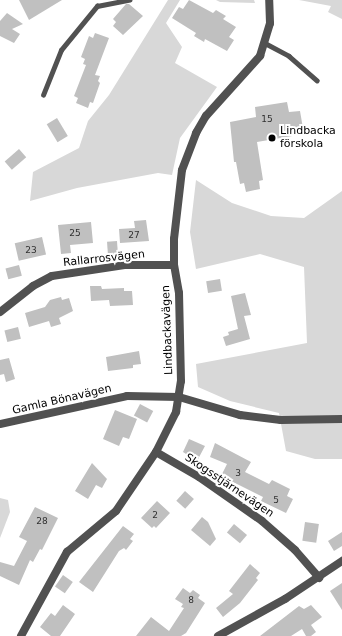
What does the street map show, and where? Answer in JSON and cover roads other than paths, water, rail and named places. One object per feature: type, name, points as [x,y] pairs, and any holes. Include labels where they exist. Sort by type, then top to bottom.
[{"type":"street","name":"Lindbackavägen","points":[[21,636],[67,552],[116,511],[156,452],[176,412],[181,381],[179,292],[174,265],[175,211],[182,170],[189,149],[209,111],[260,56],[270,23],[269,0]]},
{"type":"street","name":"Rallarrosvägen","points":[[0,312],[33,286],[52,276],[126,265],[174,265]]},
{"type":"street","name":"Gamla Bönavägen","points":[[0,424],[127,396],[179,397],[240,415],[281,420],[342,419]]},
{"type":"street","name":"Skogsstjärnevägen","points":[[156,452],[198,477],[262,521],[294,550],[319,578]]},
{"type":"street","points":[[218,636],[319,578],[342,560]]},
{"type":"lane","points":[[43,95],[61,50],[97,6],[129,0]]},
{"type":"lane","points":[[265,43],[289,56],[317,80]]},
{"type":"place","name":"Lindbacka förskola","points":[[272,138]]}]
